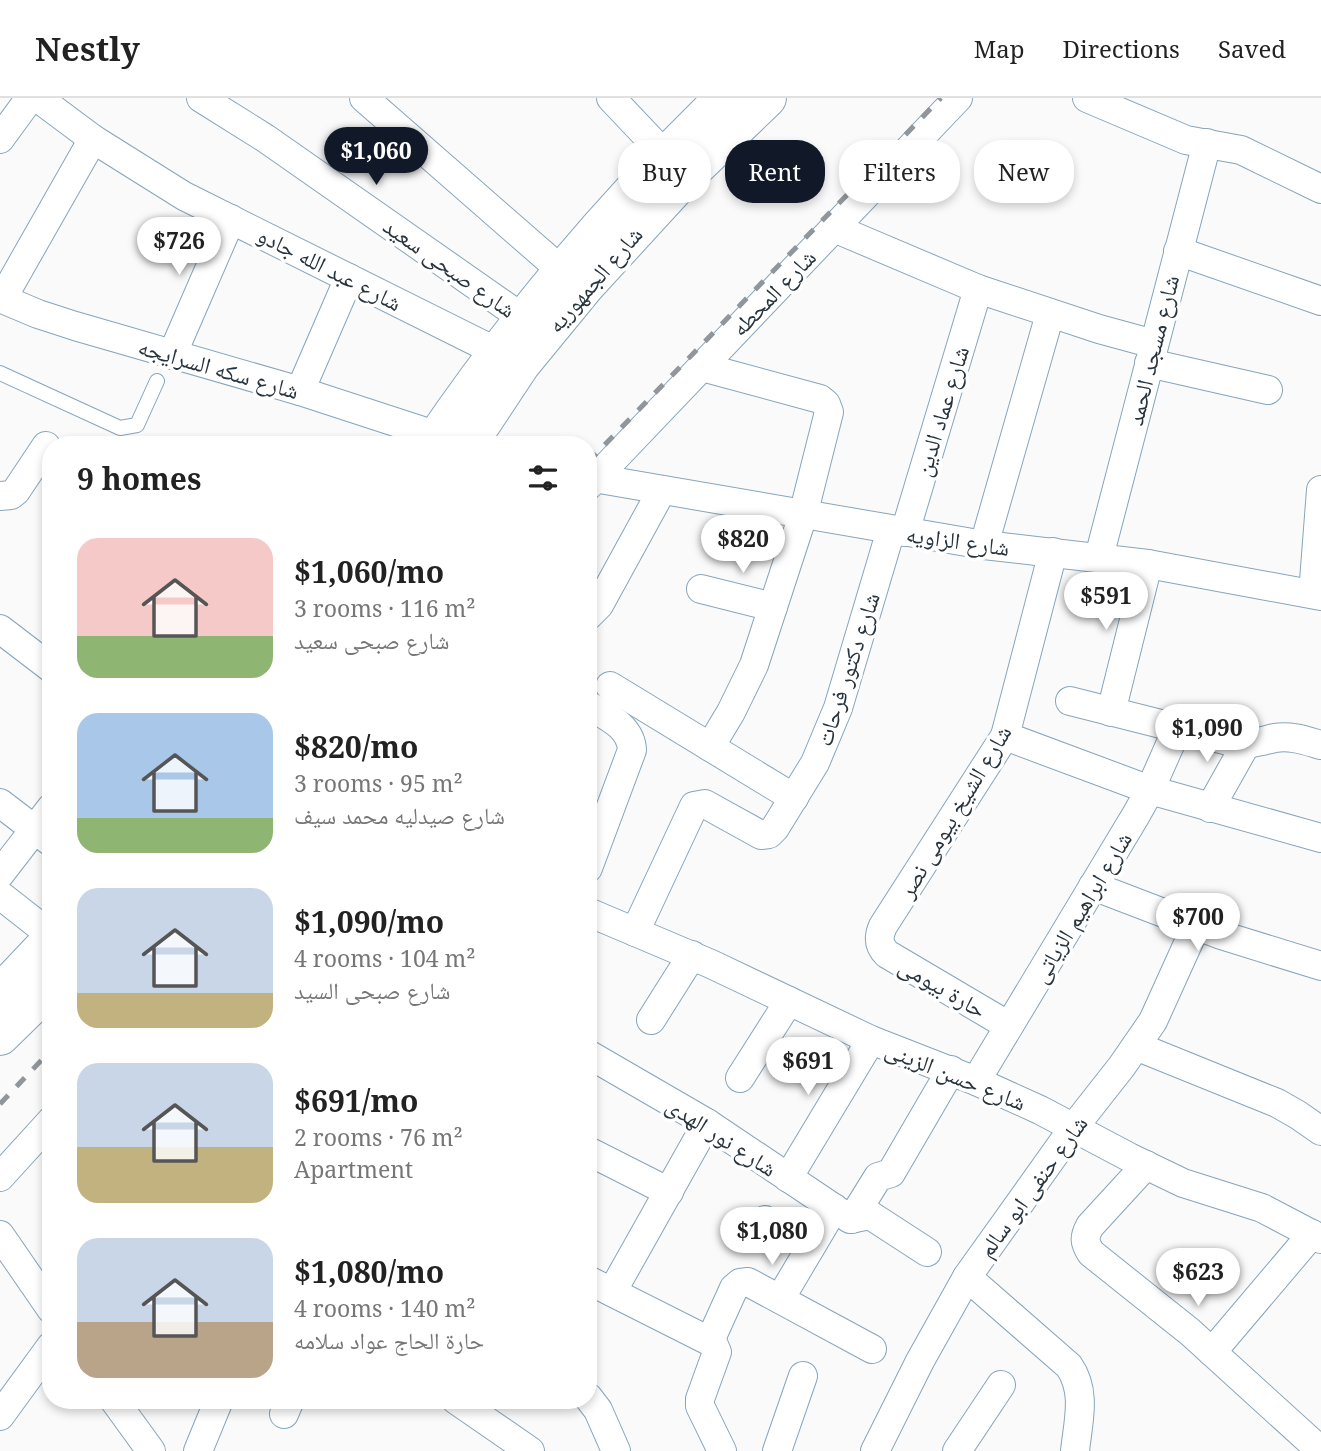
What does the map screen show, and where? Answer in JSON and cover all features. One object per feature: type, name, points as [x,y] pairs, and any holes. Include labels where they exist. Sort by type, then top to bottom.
[{"type":"main road","name":"شارع الجمهوريه","points":[[681,140],[724,98]]},
{"type":"main road","name":"شارع الجمهوريه","points":[[509,358],[585,286],[685,177],[767,98]]},
{"type":"main road","name":"شارع الجمهوريه","points":[[460,436],[509,358],[524,319],[620,203]]},
{"type":"main road","points":[[0,994],[42,948]]},
{"type":"main road","points":[[0,1036],[42,995]]},
{"type":"street","points":[[0,139],[30,98]]},
{"type":"street","name":"شارع عبد الله جادو","points":[[38,98],[93,139],[184,196],[509,358]]},
{"type":"street","name":"شارع صبحى سعيد","points":[[201,98],[265,138],[524,319]]},
{"type":"street","points":[[611,98],[651,140]]},
{"type":"street","name":"شارع المحطه","points":[[597,474],[958,98]]},
{"type":"street","points":[[1087,98],[1186,140],[1241,150],[1321,189]]},
{"type":"street","points":[[366,99],[562,271]]},
{"type":"street","points":[[1,299],[93,139]]},
{"type":"street","name":"شارع مسجد الحمد","points":[[1099,557],[1207,144]]},
{"type":"street","points":[[172,355],[231,219]]},
{"type":"street","points":[[834,228],[978,289],[1152,354],[1268,390]]},
{"type":"street","points":[[1178,251],[1321,302]]},
{"type":"street","points":[[300,391],[349,278]]},
{"type":"street","name":"شارع عماد الدين","points":[[898,531],[978,289]]},
{"type":"street","name":"شارع سكه السرايجه","points":[[1,299],[37,314],[300,391],[435,436]]},
{"type":"street","points":[[984,545],[1049,314]]},
{"type":"street","points":[[702,367],[820,399],[826,404],[828,416],[803,515],[773,607],[745,685],[710,747]]},
{"type":"street","points":[[0,496],[11,495],[16,491],[42,452]]},
{"type":"street","name":"شارع الزاويه","points":[[597,482],[662,490],[984,545],[1148,564],[1317,595]]},
{"type":"street","points":[[597,607],[662,490]]},
{"type":"street","points":[[1317,595],[1321,490]]},
{"type":"street","name":"شارع دكتور فرحات","points":[[635,932],[694,806],[705,804],[754,832],[765,835],[775,828],[815,762],[838,708],[898,531]]},
{"type":"street","name":"شارع الشيخ بيومى نصر","points":[[880,944],[883,926],[1005,736],[1053,552]]},
{"type":"street","points":[[1111,712],[1148,564]]},
{"type":"street","points":[[701,589],[773,607]]},
{"type":"street","points":[[0,629],[42,661]]},
{"type":"street","points":[[610,686],[794,798]]},
{"type":"street","points":[[1070,701],[1246,744],[1286,737],[1321,745]]},
{"type":"street","points":[[597,711],[622,727],[632,741],[631,758],[597,815]]},
{"type":"street","name":"شارع ابراهيم الزياتى","points":[[780,1299],[810,1248],[878,1177],[891,1173],[963,1075],[1009,1026],[1150,790],[1177,729]]},
{"type":"street","points":[[1005,736],[1150,790],[1321,838]]},
{"type":"street","points":[[1210,808],[1246,744]]},
{"type":"street","points":[[0,803],[42,825]]},
{"type":"street","points":[[0,874],[42,830]]},
{"type":"street","points":[[1093,886],[1196,926],[1321,966]]},
{"type":"street","points":[[0,895],[42,930]]},
{"type":"street","name":"شارع حسن الزينى","points":[[597,916],[692,956],[871,1040],[963,1075],[1074,1127],[1183,1183],[1262,1208],[1317,1236]]},
{"type":"street","name":"شارع حنفى ابو سالم","points":[[875,1451],[926,1349],[967,1277],[1153,1021],[1196,926]]},
{"type":"street","name":"حارة بيومى","points":[[880,944],[887,954],[1009,1026]]},
{"type":"street","points":[[651,1020],[692,956]]},
{"type":"street","points":[[740,1078],[789,1001]]},
{"type":"street","points":[[788,1178],[871,1040]]},
{"type":"street","points":[[1136,1046],[1268,1099],[1321,1131]]},
{"type":"street","name":"شارع نور الهدى","points":[[597,1059],[707,1123],[843,1214],[870,1215],[926,1252]]},
{"type":"street","points":[[707,1123],[669,1192],[600,1286],[710,1340],[715,1345],[717,1352],[699,1399],[722,1451]]},
{"type":"street","points":[[0,1177],[42,1131]]},
{"type":"street","points":[[597,1156],[669,1192]]},
{"type":"street","points":[[1146,1165],[1090,1226],[1084,1238],[1086,1245],[1212,1352],[1321,1451]]},
{"type":"street","points":[[765,1220],[810,1248]]},
{"type":"street","points":[[0,1235],[42,1296]]},
{"type":"street","points":[[1212,1352],[1317,1236]]},
{"type":"street","points":[[967,1277],[1069,1366],[1076,1377],[1080,1403],[1075,1451]]},
{"type":"street","points":[[710,1340],[736,1285],[747,1282],[872,1349]]},
{"type":"street","points":[[0,1416],[42,1358]]},
{"type":"street","points":[[777,1451],[803,1376]]},
{"type":"street","points":[[957,1451],[1001,1385]]},
{"type":"street","points":[[121,1409],[151,1451]]},
{"type":"street","points":[[198,1451],[215,1409]]},
{"type":"street","points":[[469,1409],[530,1451]]},
{"type":"street","points":[[597,1409],[616,1451]]},
{"type":"lane","points":[[0,373],[120,428],[137,425],[157,381]]},
{"type":"railway","points":[[597,453],[941,98]]},
{"type":"railway","points":[[0,1104],[42,1060]]}]
